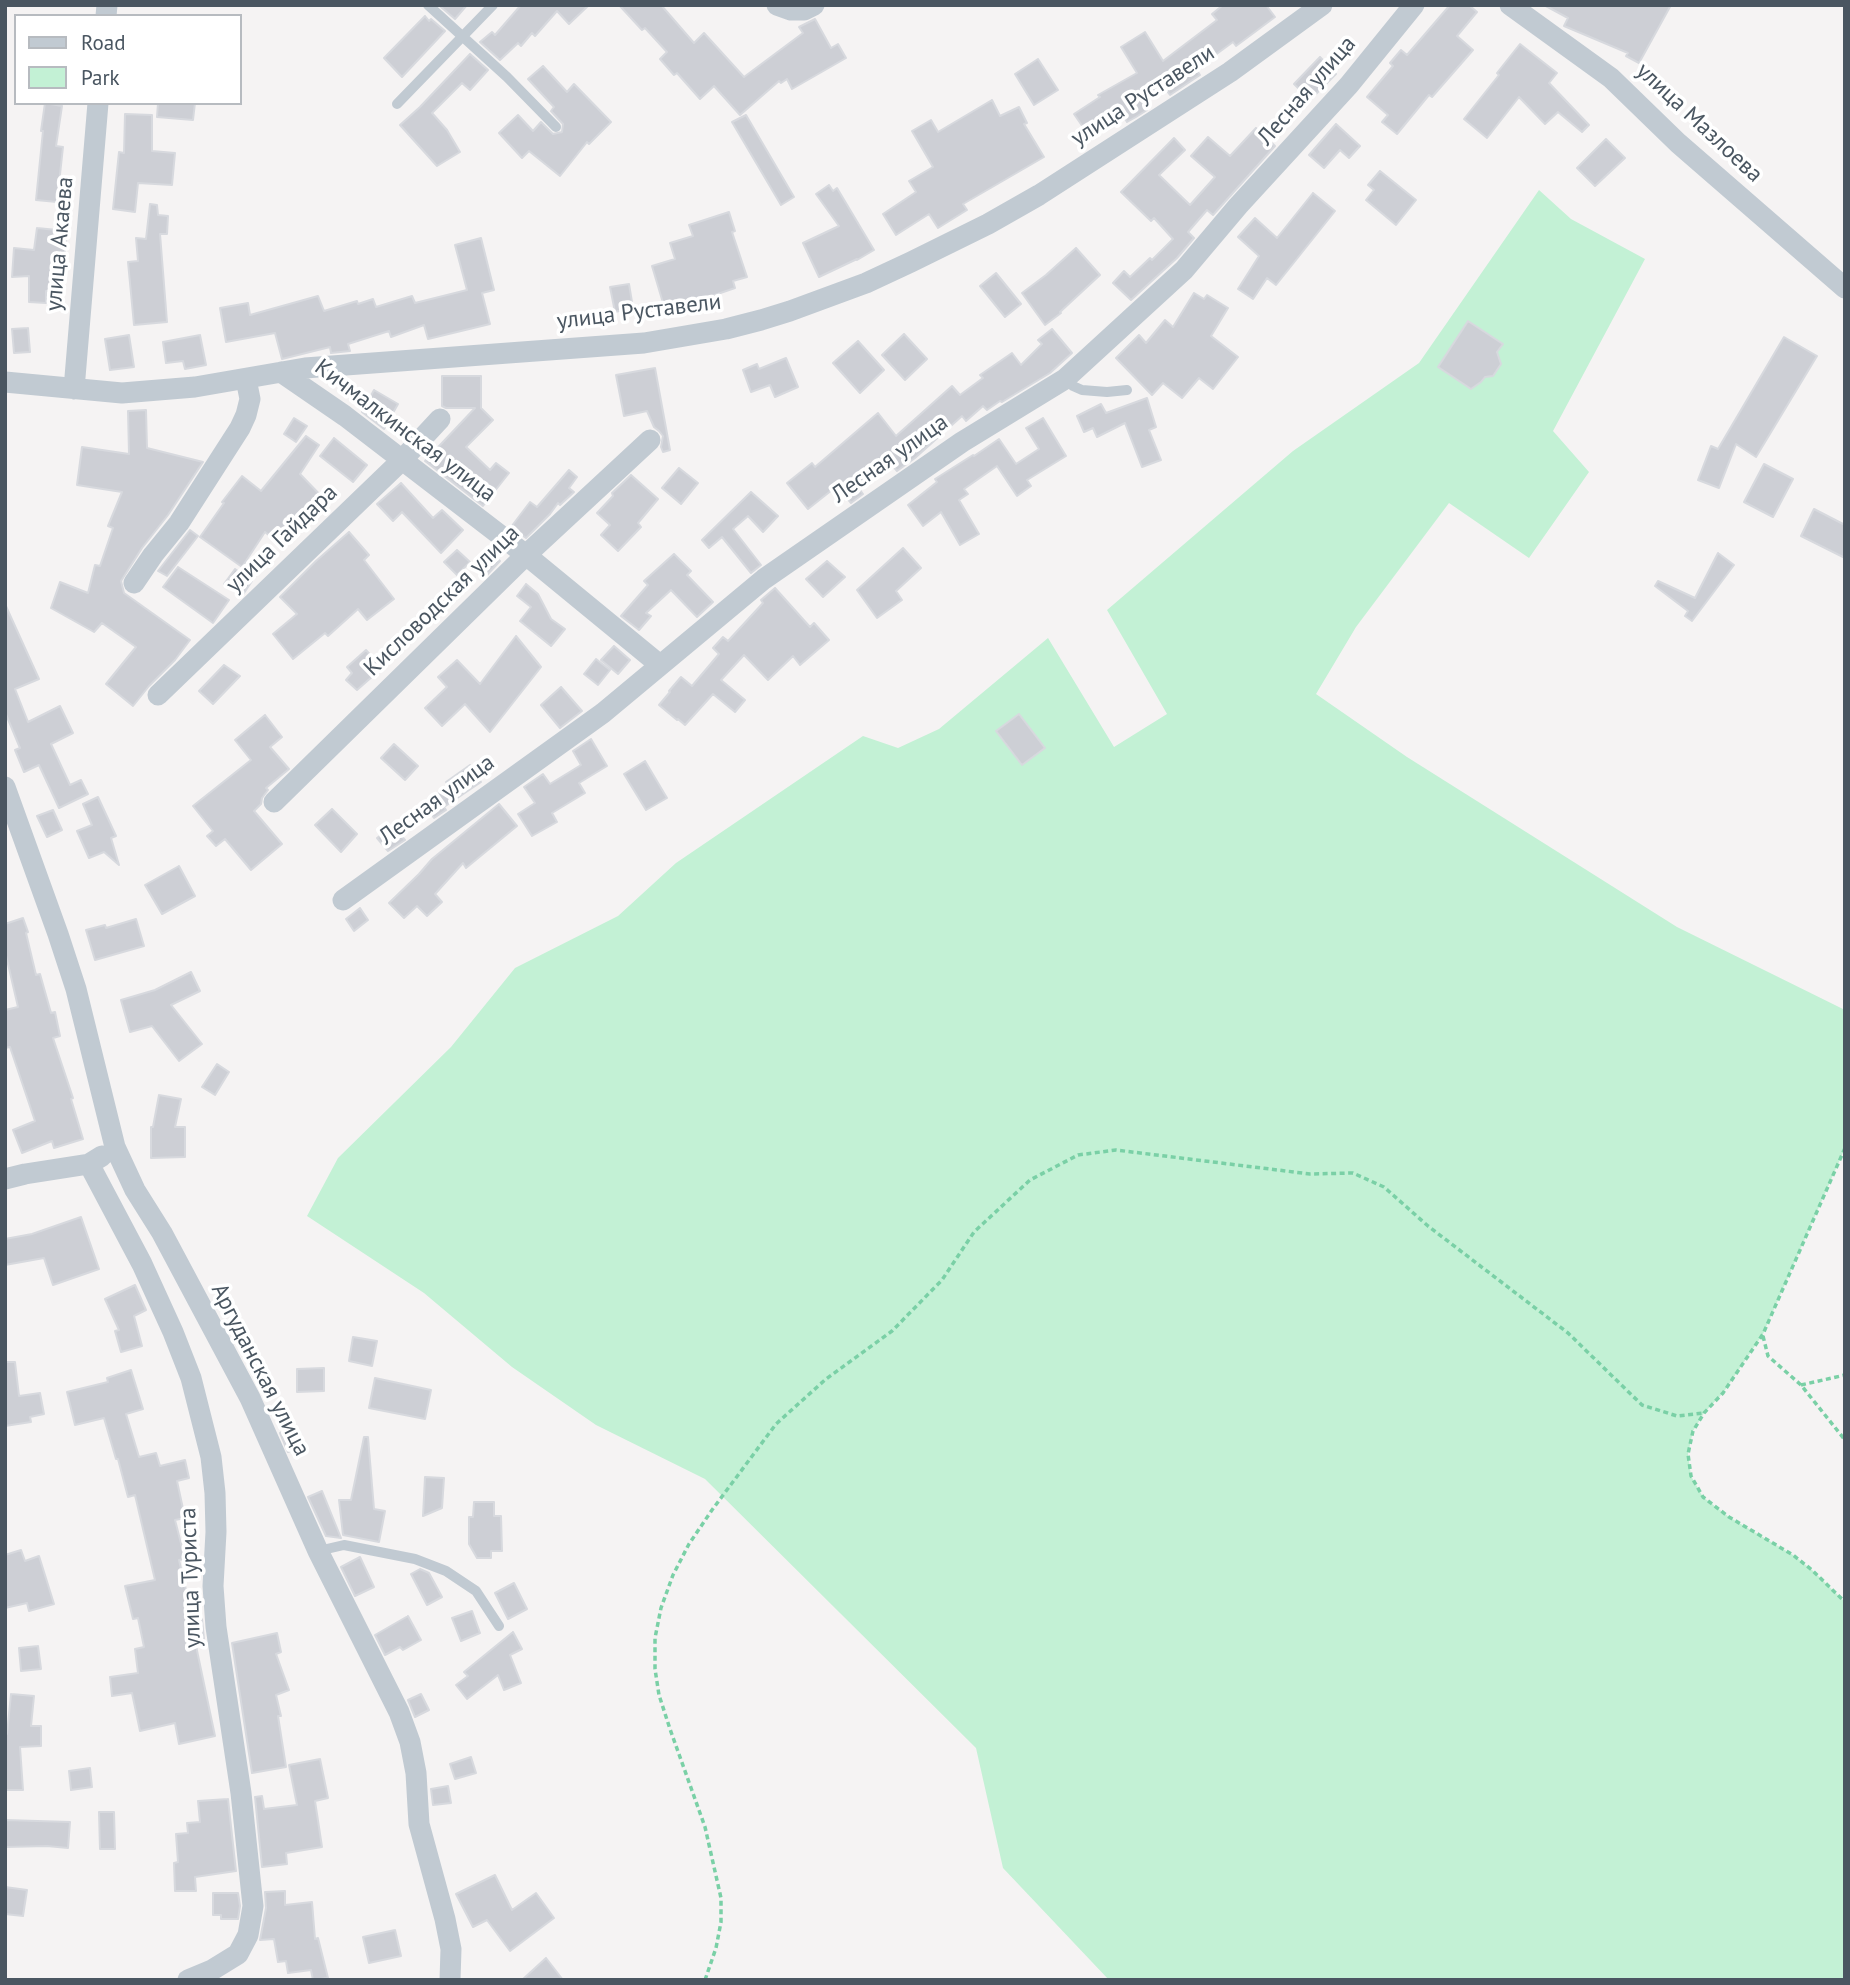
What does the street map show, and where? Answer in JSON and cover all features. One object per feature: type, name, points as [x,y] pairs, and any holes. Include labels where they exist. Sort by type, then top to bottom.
[{"type":"street","points":[[778,5],[791,10],[804,10],[814,5]]},
{"type":"street","name":"улица Руставели","points":[[5,382],[121,393],[195,387],[305,368],[644,342],[726,329],[790,311],[866,283],[912,262],[1039,195],[1230,72],[1322,5]]},
{"type":"street","name":"Лесная улица","points":[[343,900],[603,713],[764,579],[962,442],[1065,379],[1184,270],[1238,206],[1349,85],[1414,5]]},
{"type":"street","name":"улица Мазлоева","points":[[1510,5],[1611,78],[1678,143],[1845,288]]},
{"type":"street","name":"улица Акаева","points":[[74,389],[98,105]]},
{"type":"street","name":"Кичмалкинская улица","points":[[281,372],[324,401],[526,555],[660,664]]},
{"type":"street","points":[[134,583],[179,523],[240,428],[250,399],[246,379]]},
{"type":"street","name":"улица Гайдара","points":[[158,695],[402,460],[440,419]]},
{"type":"street","name":"Кисловодская улица","points":[[274,802],[526,555],[650,440]]},
{"type":"street","name":"Аргуданская улица","points":[[5,786],[76,989],[115,1147],[135,1190],[162,1233],[250,1398],[318,1551],[399,1712],[410,1742],[416,1773],[419,1824],[445,1919],[450,1949],[450,1980]]},
{"type":"street","points":[[5,1179],[89,1164],[115,1147]]},
{"type":"street","name":"улица Туриста","points":[[89,1164],[142,1264],[173,1332],[191,1378],[211,1457],[215,1493],[213,1586],[216,1627],[241,1793],[253,1906],[248,1935],[238,1954],[188,1980]]},
{"type":"lane","points":[[428,5],[507,77],[555,127]]},
{"type":"lane","points":[[397,104],[493,5]]},
{"type":"lane","points":[[1065,379],[1082,390],[1127,390]]},
{"type":"lane","points":[[318,1551],[344,1545],[415,1559],[446,1571],[477,1591],[499,1626]]},
{"type":"path","points":[[1845,1148],[1763,1334],[1723,1392],[1704,1413],[1693,1431],[1688,1454],[1691,1476],[1703,1497],[1729,1517],[1793,1555],[1845,1602]]},
{"type":"path","points":[[705,1980],[719,1935],[721,1898],[705,1827],[670,1729],[655,1669],[655,1638],[661,1608],[673,1575],[696,1533],[776,1424],[826,1379],[892,1331],[942,1280],[974,1233],[1030,1180],[1078,1154],[1116,1150],[1310,1174],[1353,1173],[1384,1187],[1428,1226],[1568,1333],[1642,1405],[1677,1416],[1704,1413]]},
{"type":"path","points":[[1763,1334],[1768,1356],[1801,1385],[1845,1440]]},
{"type":"path","points":[[1801,1385],[1845,1375]]},
{"type":"green space","points":[[1539,190],[1571,219],[1645,259],[1553,431],[1589,472],[1529,558],[1449,503],[1356,627],[1316,694],[1407,757],[1677,927],[1845,1010],[1845,1148],[1763,1334],[1723,1393],[1704,1413],[1693,1431],[1688,1454],[1691,1476],[1703,1497],[1729,1517],[1793,1555],[1845,1602],[1845,1980],[1109,1980],[1003,1868],[976,1748],[705,1479],[596,1425],[512,1367],[424,1293],[307,1216],[338,1158],[451,1047],[515,968],[618,916],[676,863],[863,736],[898,748],[939,729],[1048,638],[1114,747],[1167,714],[1107,610],[1293,451],[1419,363]]},
{"type":"building","points":[[467,5],[455,19],[441,7]]},
{"type":"building","points":[[521,5],[589,5],[569,24],[557,11],[535,36],[532,33],[521,46],[518,43],[500,60],[480,42],[492,32],[495,35]]},
{"type":"building","points":[[619,5],[661,5],[694,43],[704,33],[744,77],[803,33],[799,27],[815,19],[831,48],[838,44],[846,58],[792,89],[787,79],[781,83],[779,81],[740,115],[714,86],[700,99],[677,73],[674,75],[660,59],[667,52]]},
{"type":"building","points":[[1223,5],[1266,5],[1275,17],[1236,46],[1233,42],[1196,69],[1200,75],[1170,95],[1163,86],[1140,98],[1147,110],[1136,117],[1127,122],[1119,108],[1085,130],[1074,114],[1100,97],[1098,95],[1137,73],[1121,47],[1145,32],[1163,61],[1217,20],[1212,14]]},
{"type":"building","points":[[1450,5],[1469,5],[1477,12],[1457,36],[1473,50],[1432,97],[1429,95],[1397,134],[1382,122],[1388,115],[1367,97],[1393,66],[1390,63],[1401,50],[1407,55]]},
{"type":"building","points":[[1544,5],[1671,5],[1639,63],[1626,56],[1628,53],[1564,26],[1568,18]]},
{"type":"building","points":[[425,16],[445,31],[402,77],[384,58]]},
{"type":"building","points":[[1520,44],[1557,73],[1549,83],[1589,125],[1582,132],[1558,112],[1545,124],[1519,97],[1487,138],[1464,119]]},
{"type":"building","points":[[470,54],[488,70],[470,90],[462,83],[432,113],[447,130],[460,152],[437,166],[400,125]]},
{"type":"building","points":[[1320,57],[1336,74],[1310,100],[1294,84]]},
{"type":"building","points":[[1038,59],[1058,90],[1034,105],[1015,74]]},
{"type":"building","points":[[543,66],[567,92],[574,84],[611,122],[589,144],[587,142],[560,176],[529,151],[522,158],[499,133],[518,115],[533,131],[541,122],[553,134],[562,132],[563,124],[551,111],[554,107],[528,79]]},
{"type":"building","points":[[992,100],[1000,116],[1019,107],[1027,123],[1024,124],[1044,157],[963,204],[967,210],[938,228],[929,214],[896,235],[883,214],[916,192],[909,181],[933,167],[912,131],[931,120],[938,132]]},
{"type":"building","points":[[45,105],[62,106],[56,146],[63,147],[57,202],[36,200]]},
{"type":"building","points":[[158,105],[195,105],[193,120],[157,117]]},
{"type":"building","points":[[125,114],[152,115],[152,151],[175,153],[172,185],[138,183],[135,212],[113,209],[119,152],[124,153]]},
{"type":"building","points":[[746,115],[794,197],[781,205],[732,122]]},
{"type":"building","points":[[1336,124],[1360,146],[1349,158],[1340,150],[1324,168],[1309,155]]},
{"type":"building","points":[[1256,128],[1275,146],[1213,215],[1207,210],[1188,232],[1194,238],[1177,258],[1131,300],[1113,283],[1124,271],[1130,277],[1173,239],[1154,218],[1151,221],[1121,192],[1174,138],[1185,150],[1159,175],[1190,205],[1215,177],[1191,156],[1208,137],[1230,156]]},
{"type":"building","points":[[1606,139],[1625,158],[1595,186],[1577,168]]},
{"type":"building","points":[[1380,171],[1416,200],[1396,225],[1366,200],[1374,190],[1368,185]]},
{"type":"building","points":[[829,185],[833,191],[837,188],[874,250],[819,277],[803,243],[839,226],[816,194]]},
{"type":"building","points":[[1313,193],[1335,211],[1276,285],[1267,278],[1253,299],[1238,289],[1259,256],[1238,237],[1255,218],[1277,238]]},
{"type":"building","points":[[150,204],[157,205],[158,215],[168,216],[167,234],[160,234],[167,322],[134,325],[128,262],[138,261],[136,238],[146,239]]},
{"type":"building","points":[[729,212],[735,231],[732,232],[747,277],[733,281],[735,288],[666,313],[652,266],[675,259],[670,243],[693,236],[689,225]]},
{"type":"building","points":[[37,228],[67,231],[64,262],[52,260],[51,291],[46,291],[46,303],[29,302],[29,276],[12,277],[14,248],[34,250]]},
{"type":"building","points":[[481,238],[494,290],[482,293],[490,324],[428,339],[424,325],[391,337],[389,331],[348,344],[350,351],[331,353],[330,347],[282,359],[275,333],[226,342],[220,308],[248,303],[250,315],[318,296],[324,311],[373,299],[376,307],[412,296],[415,303],[467,290],[455,245]]},
{"type":"building","points":[[1076,248],[1100,275],[1045,325],[1022,293]]},
{"type":"building","points":[[996,273],[1021,304],[1005,317],[980,286]]},
{"type":"building","points":[[629,284],[633,308],[615,312],[610,287]]},
{"type":"building","points":[[1194,293],[1204,299],[1207,295],[1228,308],[1211,336],[1238,357],[1213,389],[1199,378],[1182,398],[1163,383],[1152,395],[1116,358],[1139,335],[1146,343],[1165,320],[1173,327]]},
{"type":"building","points":[[1468,321],[1503,344],[1497,352],[1501,364],[1493,376],[1485,377],[1471,389],[1438,367]]},
{"type":"building","points":[[28,328],[30,352],[14,353],[12,329]]},
{"type":"building","points":[[1052,329],[1072,353],[1050,373],[987,410],[983,406],[966,421],[962,416],[897,471],[888,460],[857,486],[863,494],[851,503],[837,486],[808,509],[787,483],[812,463],[815,467],[878,413],[896,436],[952,386],[960,395],[983,378],[980,375],[1012,353],[1021,365],[1042,344],[1038,340]]},
{"type":"building","points":[[904,334],[927,359],[905,380],[882,355]]},
{"type":"building","points":[[129,335],[134,367],[110,370],[105,339]]},
{"type":"building","points":[[200,335],[206,365],[185,369],[183,361],[166,363],[163,342]]},
{"type":"building","points":[[1784,337],[1817,356],[1756,457],[1736,444],[1719,488],[1698,480],[1711,446],[1718,449]]},
{"type":"building","points":[[858,341],[884,370],[860,393],[833,363]]},
{"type":"building","points":[[786,358],[798,387],[775,397],[770,385],[751,392],[743,370],[757,364],[759,369]]},
{"type":"building","points":[[655,368],[670,450],[663,452],[663,436],[654,427],[647,411],[624,416],[616,375]]},
{"type":"building","points":[[442,376],[481,376],[481,408],[493,420],[466,447],[490,470],[496,463],[509,473],[483,506],[425,461],[475,408],[442,406]]},
{"type":"building","points":[[374,390],[398,404],[384,429],[362,412]]},
{"type":"building","points":[[1147,398],[1156,427],[1149,430],[1161,460],[1142,467],[1125,423],[1097,437],[1093,428],[1084,432],[1077,416],[1101,404],[1106,413]]},
{"type":"building","points":[[146,410],[147,448],[203,462],[121,581],[124,593],[190,640],[133,706],[106,684],[136,647],[102,623],[94,632],[51,608],[60,582],[88,593],[95,565],[100,566],[113,528],[108,526],[122,492],[77,485],[82,447],[129,454],[128,411]]},
{"type":"building","points":[[294,418],[307,426],[296,442],[284,434]]},
{"type":"building","points":[[1043,418],[1066,456],[1027,480],[1031,486],[1017,496],[997,466],[964,489],[968,494],[959,500],[979,534],[960,545],[941,512],[923,526],[908,505],[937,482],[935,479],[999,439],[1016,464],[1039,449],[1026,428]]},
{"type":"building","points":[[306,436],[319,445],[300,474],[328,503],[283,547],[265,532],[242,567],[200,537],[242,476],[261,491]]},
{"type":"building","points":[[334,438],[367,465],[353,482],[320,456]]},
{"type":"building","points":[[1764,464],[1793,479],[1773,517],[1744,502]]},
{"type":"building","points":[[679,468],[698,483],[681,504],[662,488]]},
{"type":"building","points":[[569,470],[577,477],[569,488],[574,492],[560,505],[558,503],[526,538],[511,527],[530,502],[537,507]]},
{"type":"building","points":[[631,475],[658,499],[638,523],[641,527],[618,551],[601,535],[610,525],[597,513],[613,496],[612,493]]},
{"type":"building","points":[[401,483],[433,518],[442,510],[463,530],[441,553],[402,512],[393,521],[377,504]]},
{"type":"building","points":[[751,492],[778,516],[763,532],[748,516],[733,529],[761,565],[751,573],[722,537],[709,548],[702,540]]},
{"type":"building","points":[[1814,509],[1845,525],[1845,558],[1801,536]]},
{"type":"building","points":[[190,530],[198,536],[167,576],[158,571]]},
{"type":"building","points":[[349,532],[369,555],[364,560],[394,599],[367,620],[358,609],[328,636],[325,633],[293,659],[273,634],[297,614],[280,597]]},
{"type":"building","points":[[903,548],[921,568],[896,591],[902,600],[877,618],[857,590]]},
{"type":"building","points":[[457,550],[470,562],[457,575],[444,562]]},
{"type":"building","points":[[487,550],[500,561],[487,575],[475,564]]},
{"type":"building","points":[[1718,553],[1734,565],[1692,621],[1685,616],[1688,611],[1655,586],[1658,581],[1695,598]]},
{"type":"building","points":[[674,554],[691,571],[687,575],[713,602],[697,617],[671,590],[646,613],[651,616],[639,630],[621,616],[648,585],[644,581]]},
{"type":"building","points":[[827,561],[845,577],[823,597],[806,579]]},
{"type":"building","points":[[178,567],[229,600],[213,623],[163,587]]},
{"type":"building","points":[[235,569],[252,581],[242,596],[224,584]]},
{"type":"building","points":[[526,584],[538,594],[551,619],[565,629],[551,646],[520,621],[531,607],[517,596]]},
{"type":"building","points":[[775,588],[810,627],[814,623],[829,640],[800,665],[793,656],[768,680],[744,655],[721,680],[745,700],[735,712],[713,694],[685,725],[659,705],[681,677],[692,686],[719,654],[713,648],[723,637],[728,641],[763,603],[761,600]]},
{"type":"building","points":[[5,604],[39,679],[15,689],[28,722],[60,706],[73,733],[51,744],[70,785],[81,780],[88,794],[59,808],[39,765],[24,772],[15,750],[20,748],[5,712]]},
{"type":"building","points":[[516,636],[541,667],[490,732],[465,704],[442,726],[425,708],[447,687],[438,677],[457,660],[480,684]]},
{"type":"building","points":[[614,646],[630,660],[618,674],[601,660]]},
{"type":"building","points":[[366,650],[382,668],[357,690],[346,680],[352,673],[347,667]]},
{"type":"building","points":[[596,659],[610,670],[598,685],[584,674]]},
{"type":"building","points":[[224,665],[240,676],[213,704],[199,691]]},
{"type":"building","points":[[561,687],[582,711],[560,728],[541,705]]},
{"type":"building","points":[[1019,714],[1045,748],[1022,765],[996,731]]},
{"type":"building","points":[[265,715],[282,737],[270,747],[289,769],[266,788],[268,790],[261,804],[254,811],[282,844],[251,870],[225,839],[216,846],[207,836],[213,831],[193,806],[251,760],[235,740]]},
{"type":"building","points":[[591,739],[607,766],[579,783],[585,793],[552,813],[557,822],[532,836],[518,814],[535,803],[524,787],[543,774],[550,784],[581,765],[573,751]]},
{"type":"building","points":[[394,744],[418,766],[405,780],[381,758]]},
{"type":"building","points":[[645,761],[667,798],[646,810],[624,774]]},
{"type":"building","points":[[470,765],[481,782],[444,807],[446,810],[434,818],[427,808],[427,802],[449,786],[446,782]]},
{"type":"building","points":[[98,797],[116,836],[111,838],[119,865],[104,852],[89,858],[77,831],[92,825],[83,804]]},
{"type":"building","points":[[499,804],[517,826],[466,868],[463,863],[435,894],[442,902],[427,916],[417,906],[404,918],[389,903],[432,859]]},
{"type":"building","points":[[332,809],[357,834],[341,852],[315,825]]},
{"type":"building","points":[[53,810],[62,830],[47,837],[37,816]]},
{"type":"building","points":[[393,826],[405,840],[388,851],[377,838]]},
{"type":"building","points":[[179,866],[195,896],[162,914],[145,885]]},
{"type":"building","points":[[360,908],[368,920],[354,931],[346,919]]},
{"type":"building","points":[[23,918],[36,975],[40,974],[51,1013],[55,1012],[60,1036],[53,1038],[83,1139],[54,1148],[52,1141],[22,1153],[13,1130],[35,1121],[10,1047],[5,1048],[5,1010],[18,1007],[5,951],[5,924]]},
{"type":"building","points":[[136,919],[144,946],[95,960],[86,930],[105,925],[106,928]]},
{"type":"building","points":[[191,972],[200,991],[171,1005],[202,1044],[179,1061],[152,1026],[130,1032],[121,1000],[155,990]]},
{"type":"building","points":[[217,1064],[229,1072],[215,1095],[202,1087]]},
{"type":"building","points":[[159,1095],[181,1099],[175,1127],[185,1127],[185,1157],[151,1158],[151,1127]]},
{"type":"building","points":[[81,1217],[99,1269],[53,1285],[44,1258],[5,1265],[5,1239],[32,1234]]},
{"type":"building","points":[[135,1285],[146,1310],[134,1316],[142,1346],[121,1352],[115,1331],[119,1330],[105,1299]]},
{"type":"building","points":[[353,1337],[377,1341],[372,1366],[349,1361]]},
{"type":"building","points":[[5,1362],[15,1362],[19,1396],[40,1393],[44,1414],[30,1417],[31,1422],[5,1426]]},
{"type":"building","points":[[324,1368],[324,1391],[297,1392],[297,1369]]},
{"type":"building","points":[[131,1370],[143,1409],[126,1414],[139,1457],[156,1453],[160,1466],[185,1460],[189,1478],[177,1481],[185,1518],[175,1520],[185,1559],[179,1560],[193,1620],[202,1619],[204,1639],[195,1641],[215,1736],[179,1744],[175,1723],[140,1731],[132,1693],[112,1696],[110,1677],[138,1673],[135,1649],[144,1647],[138,1618],[133,1619],[125,1586],[155,1580],[135,1495],[128,1497],[104,1418],[75,1425],[67,1392],[108,1382],[107,1378]]},
{"type":"building","points":[[375,1378],[431,1390],[425,1419],[369,1408]]},
{"type":"building","points":[[295,1426],[303,1446],[288,1452],[280,1433]]},
{"type":"building","points":[[364,1437],[368,1437],[374,1509],[385,1511],[379,1542],[343,1535],[339,1500],[351,1500]]},
{"type":"building","points":[[425,1477],[444,1478],[442,1508],[423,1516]]},
{"type":"building","points":[[322,1491],[341,1538],[326,1536],[308,1497]]},
{"type":"building","points":[[474,1502],[494,1502],[494,1516],[501,1516],[502,1551],[491,1551],[491,1558],[477,1558],[469,1544],[469,1517],[473,1517]]},
{"type":"building","points":[[21,1550],[25,1561],[39,1556],[54,1604],[29,1611],[27,1603],[5,1608],[5,1555]]},
{"type":"building","points":[[360,1557],[374,1587],[355,1596],[341,1567]]},
{"type":"building","points":[[420,1569],[429,1573],[442,1597],[427,1605],[411,1574]]},
{"type":"building","points":[[514,1583],[527,1609],[508,1619],[495,1593]]},
{"type":"building","points":[[472,1611],[480,1633],[461,1641],[452,1618]]},
{"type":"building","points":[[408,1616],[421,1640],[403,1650],[400,1647],[385,1655],[375,1635]]},
{"type":"building","points":[[513,1632],[522,1649],[510,1655],[521,1683],[504,1690],[498,1675],[467,1699],[456,1685],[468,1676],[464,1672]]},
{"type":"building","points":[[277,1633],[281,1652],[276,1654],[289,1690],[276,1695],[286,1767],[252,1773],[232,1643]]},
{"type":"building","points":[[38,1646],[41,1669],[21,1671],[19,1648]]},
{"type":"building","points":[[11,1694],[34,1696],[31,1726],[41,1726],[41,1746],[20,1747],[23,1790],[5,1790],[5,1734]]},
{"type":"building","points":[[421,1694],[429,1710],[415,1717],[408,1700]]},
{"type":"building","points":[[471,1757],[476,1773],[455,1779],[450,1764]]},
{"type":"building","points":[[320,1759],[328,1798],[315,1801],[322,1847],[286,1853],[287,1864],[262,1867],[255,1797],[262,1796],[264,1809],[297,1805],[289,1765]]},
{"type":"building","points":[[90,1768],[92,1787],[71,1790],[69,1771]]},
{"type":"building","points":[[448,1786],[451,1803],[433,1805],[431,1789]]},
{"type":"building","points":[[228,1799],[236,1871],[195,1877],[196,1891],[175,1891],[174,1863],[178,1862],[176,1834],[188,1833],[187,1823],[200,1822],[198,1801]]},
{"type":"building","points":[[99,1812],[114,1812],[115,1849],[100,1849]]},
{"type":"building","points":[[5,1820],[70,1822],[68,1848],[5,1847]]},
{"type":"building","points":[[495,1875],[512,1910],[536,1893],[554,1918],[510,1951],[487,1920],[473,1927],[456,1894]]},
{"type":"building","points":[[5,1887],[27,1890],[23,1916],[5,1914]]},
{"type":"building","points":[[285,1891],[285,1905],[312,1902],[315,1939],[318,1938],[328,1978],[313,1980],[311,1970],[288,1973],[286,1961],[278,1962],[274,1939],[260,1940],[266,1908],[265,1892]]},
{"type":"building","points":[[213,1893],[238,1893],[238,1919],[221,1919],[221,1915],[213,1915]]},
{"type":"building","points":[[395,1930],[401,1956],[369,1963],[363,1937]]},
{"type":"building","points":[[546,1958],[563,1980],[522,1980]]}]
